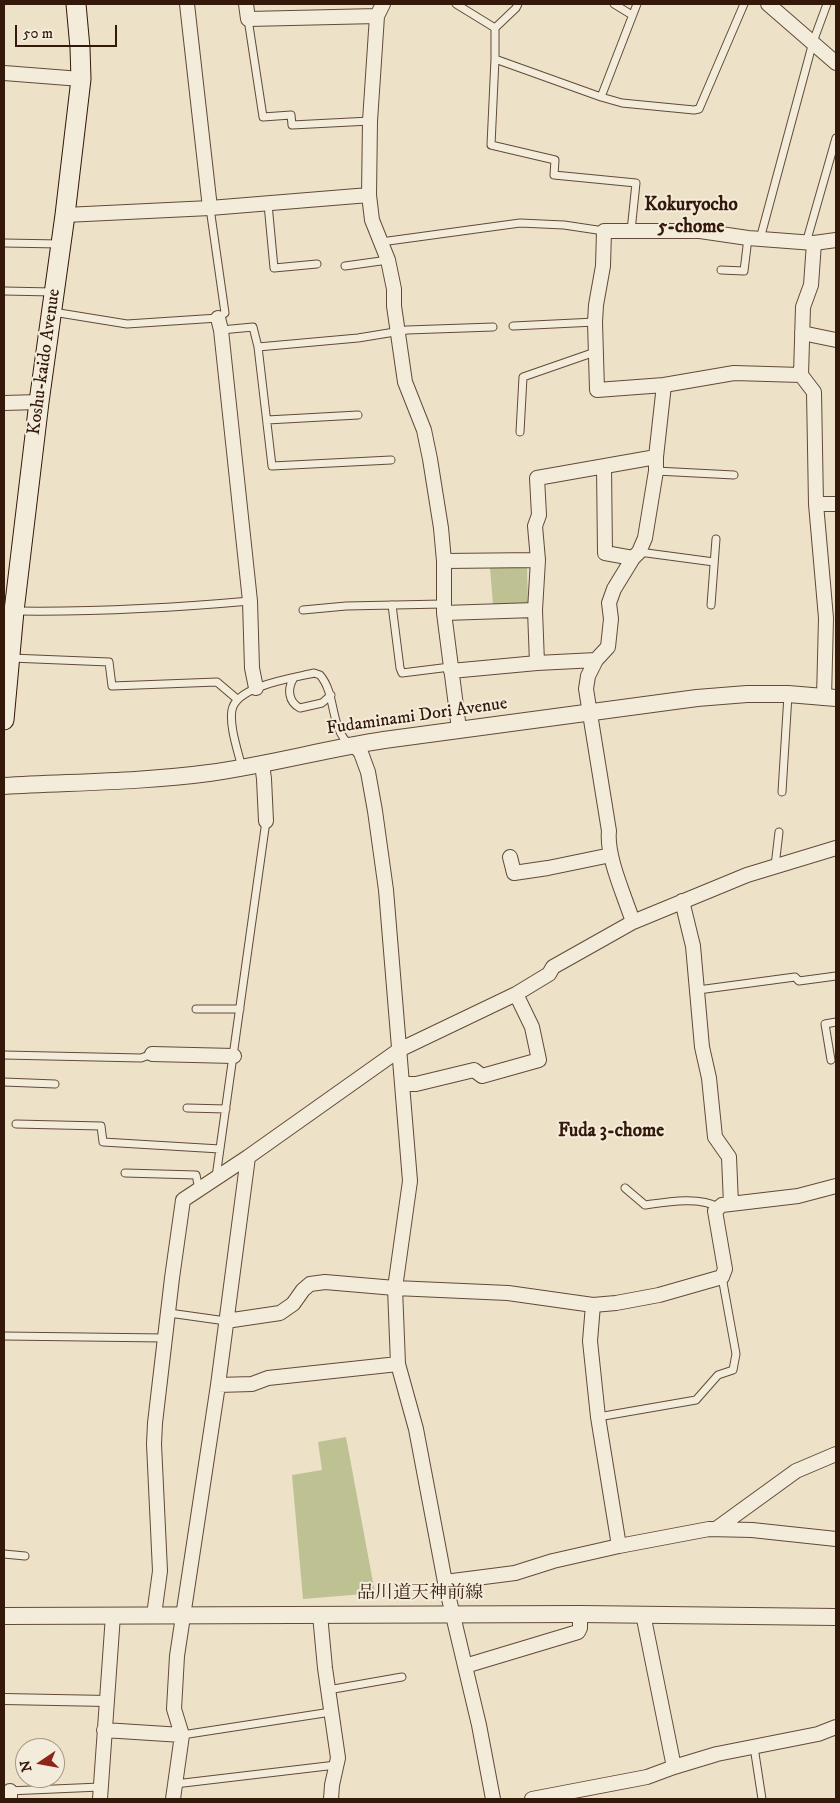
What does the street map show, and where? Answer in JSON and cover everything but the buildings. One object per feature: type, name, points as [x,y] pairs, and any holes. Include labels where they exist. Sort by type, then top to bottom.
[{"type":"main road","name":"Koshu-kaido Avenue","points":[[4,720],[8,648],[39,402],[53,312],[81,79],[76,4]]},
{"type":"street","points":[[188,4],[210,208]]},
{"type":"street","points":[[246,4],[248,19],[380,10],[370,121],[369,195],[372,220],[388,260],[394,289],[397,332],[405,382],[424,430],[430,459],[441,528],[444,561],[443,608],[460,729]]},
{"type":"street","points":[[768,4],[836,63]]},
{"type":"street","points":[[4,73],[81,79]]},
{"type":"street","points":[[65,215],[210,208],[369,195]]},
{"type":"street","points":[[801,375],[734,373],[664,385],[597,390],[595,322],[603,266],[604,231],[700,231],[810,243],[836,240]]},
{"type":"street","points":[[810,243],[811,285],[804,307],[801,375],[814,392],[816,504],[831,617],[830,698]]},
{"type":"street","points":[[220,324],[250,601],[252,668],[256,688]]},
{"type":"street","points":[[802,333],[836,340]]},
{"type":"street","points":[[633,922],[608,840],[610,831],[586,689],[588,676],[596,660],[608,646],[611,619],[609,603],[614,589],[645,538],[656,464],[664,385]]},
{"type":"street","points":[[4,403],[39,402]]},
{"type":"street","points":[[537,663],[535,610],[538,560],[535,526],[539,515],[537,478],[604,467],[656,464]]},
{"type":"street","points":[[604,467],[606,553],[636,555]]},
{"type":"street","points":[[816,504],[836,504]]},
{"type":"street","points":[[444,561],[538,560]]},
{"type":"street","points":[[443,608],[535,610]]},
{"type":"street","points":[[451,669],[596,660]]},
{"type":"street","name":"Fudaminami Dori Avenue","points":[[4,786],[124,781],[194,775],[242,768],[350,745],[697,698],[747,694],[788,694],[830,698]]},
{"type":"street","points":[[350,745],[361,753],[368,772],[376,811],[386,890],[410,1181],[395,1288],[398,1364],[416,1429],[445,1582],[479,1725],[493,1799]]},
{"type":"street","points":[[262,764],[266,821]]},
{"type":"street","points":[[154,1615],[160,1571],[154,1444],[164,1338],[169,1313],[183,1200],[248,1158],[399,1050],[516,994],[550,974],[553,967],[633,922],[746,875],[836,848]]},
{"type":"street","points":[[510,856],[514,873],[612,855]]},
{"type":"street","points":[[682,901],[693,946],[702,1047],[709,1078],[715,1137],[729,1157],[724,1206]]},
{"type":"street","points":[[402,1084],[416,1084],[474,1070],[482,1076],[539,1060],[532,1027],[516,994]]},
{"type":"street","points":[[152,1054],[234,1056]]},
{"type":"street","points":[[173,1799],[182,1735],[174,1709],[177,1656],[218,1385],[248,1158]]},
{"type":"street","points":[[226,1321],[280,1313],[293,1304],[310,1284],[325,1282],[395,1288],[508,1293],[593,1305],[616,1303],[659,1294],[722,1277],[725,1269],[716,1211],[724,1206],[798,1196],[836,1186]]},
{"type":"street","points":[[593,1305],[590,1341],[598,1417],[619,1546]]},
{"type":"street","points":[[218,1385],[252,1384],[268,1378],[398,1364]]},
{"type":"street","points":[[716,1530],[796,1472],[836,1454]]},
{"type":"street","points":[[445,1582],[515,1573],[619,1546],[709,1529],[752,1530],[836,1539]]},
{"type":"street","points":[[465,1666],[578,1632],[580,1628],[580,1614]]},
{"type":"street","points":[[642,1614],[674,1767]]},
{"type":"street","name":"品川道天神前線","points":[[4,1616],[642,1614],[836,1616]]},
{"type":"street","points":[[320,1615],[338,1758],[330,1799]]},
{"type":"street","points":[[100,1793],[113,1616]]},
{"type":"street","points":[[4,1699],[107,1701]]},
{"type":"street","points":[[532,1799],[647,1777],[717,1754],[754,1748],[818,1734],[836,1728]]},
{"type":"street","points":[[104,1730],[182,1735]]},
{"type":"lane","points":[[456,4],[495,28]]},
{"type":"lane","points":[[518,4],[495,28],[491,145],[555,160],[554,175],[636,183],[631,231]]},
{"type":"lane","points":[[614,4],[632,15]]},
{"type":"lane","points":[[601,97],[637,4]]},
{"type":"lane","points":[[495,59],[622,103],[699,109],[744,4]]},
{"type":"lane","points":[[721,270],[744,271],[813,42],[827,4]]},
{"type":"lane","points":[[248,19],[263,117],[290,116],[292,125],[370,121]]},
{"type":"lane","points":[[810,243],[836,138]]},
{"type":"lane","points":[[268,204],[274,268],[317,264]]},
{"type":"lane","points":[[210,208],[225,313],[220,324]]},
{"type":"lane","points":[[381,242],[520,223],[564,225],[604,231]]},
{"type":"lane","points":[[4,243],[61,244]]},
{"type":"lane","points":[[345,266],[388,260]]},
{"type":"lane","points":[[4,291],[55,292]]},
{"type":"lane","points":[[53,312],[127,324],[253,326],[258,347],[272,466],[391,460]]},
{"type":"lane","points":[[513,326],[595,322]]},
{"type":"lane","points":[[258,347],[358,338],[397,332],[493,327]]},
{"type":"lane","points":[[520,432],[524,377],[595,352]]},
{"type":"lane","points":[[267,420],[358,414]]},
{"type":"lane","points":[[656,464],[734,475]]},
{"type":"lane","points":[[711,606],[716,539]]},
{"type":"lane","points":[[636,555],[714,562]]},
{"type":"lane","points":[[14,611],[84,612],[250,601]]},
{"type":"lane","points":[[392,605],[402,673],[451,669]]},
{"type":"lane","points":[[303,610],[346,606],[392,605],[443,608]]},
{"type":"lane","points":[[8,648],[109,662],[112,686],[217,682],[237,699]]},
{"type":"lane","points":[[242,768],[232,722],[232,709],[237,699],[256,688],[314,673],[320,675],[329,688],[339,731],[350,745]]},
{"type":"lane","points":[[294,678],[290,683],[290,693],[292,702],[300,708],[322,703],[331,695]]},
{"type":"lane","points":[[782,792],[788,694]]},
{"type":"lane","points":[[216,1178],[266,821]]},
{"type":"lane","points":[[776,866],[779,832]]},
{"type":"lane","points":[[698,990],[795,977],[798,981],[836,976]]},
{"type":"lane","points":[[196,1009],[240,1009]]},
{"type":"lane","points":[[831,1060],[825,1024],[836,1022]]},
{"type":"lane","points":[[4,1055],[141,1058],[152,1054]]},
{"type":"lane","points":[[4,1082],[55,1084]]},
{"type":"lane","points":[[187,1108],[226,1109]]},
{"type":"lane","points":[[16,1124],[101,1126],[103,1142],[220,1150]]},
{"type":"lane","points":[[125,1173],[196,1175],[200,1189]]},
{"type":"lane","points":[[625,1188],[645,1205],[673,1201],[710,1202],[724,1206]]},
{"type":"lane","points":[[598,1417],[696,1400],[718,1375],[733,1370],[736,1354],[722,1277]]},
{"type":"lane","points":[[169,1313],[226,1321]]},
{"type":"lane","points":[[4,1336],[164,1338]]},
{"type":"lane","points":[[4,1554],[25,1556]]},
{"type":"lane","points":[[328,1690],[402,1677]]},
{"type":"lane","points":[[182,1735],[331,1712]]},
{"type":"lane","points":[[754,1748],[762,1799]]},
{"type":"lane","points":[[175,1784],[336,1766]]},
{"type":"lane","points":[[8,1794],[100,1793]]},
{"type":"green space","points":[[527,567],[528,605],[493,604],[490,568]]},
{"type":"green space","points":[[346,1437],[375,1593],[303,1599],[292,1475],[322,1470],[318,1442]]},
{"type":"district","name":"Kokuryocho 5-chome","points":[[691,217]]},
{"type":"district","name":"Fuda 3-chome","points":[[611,1132]]}]
